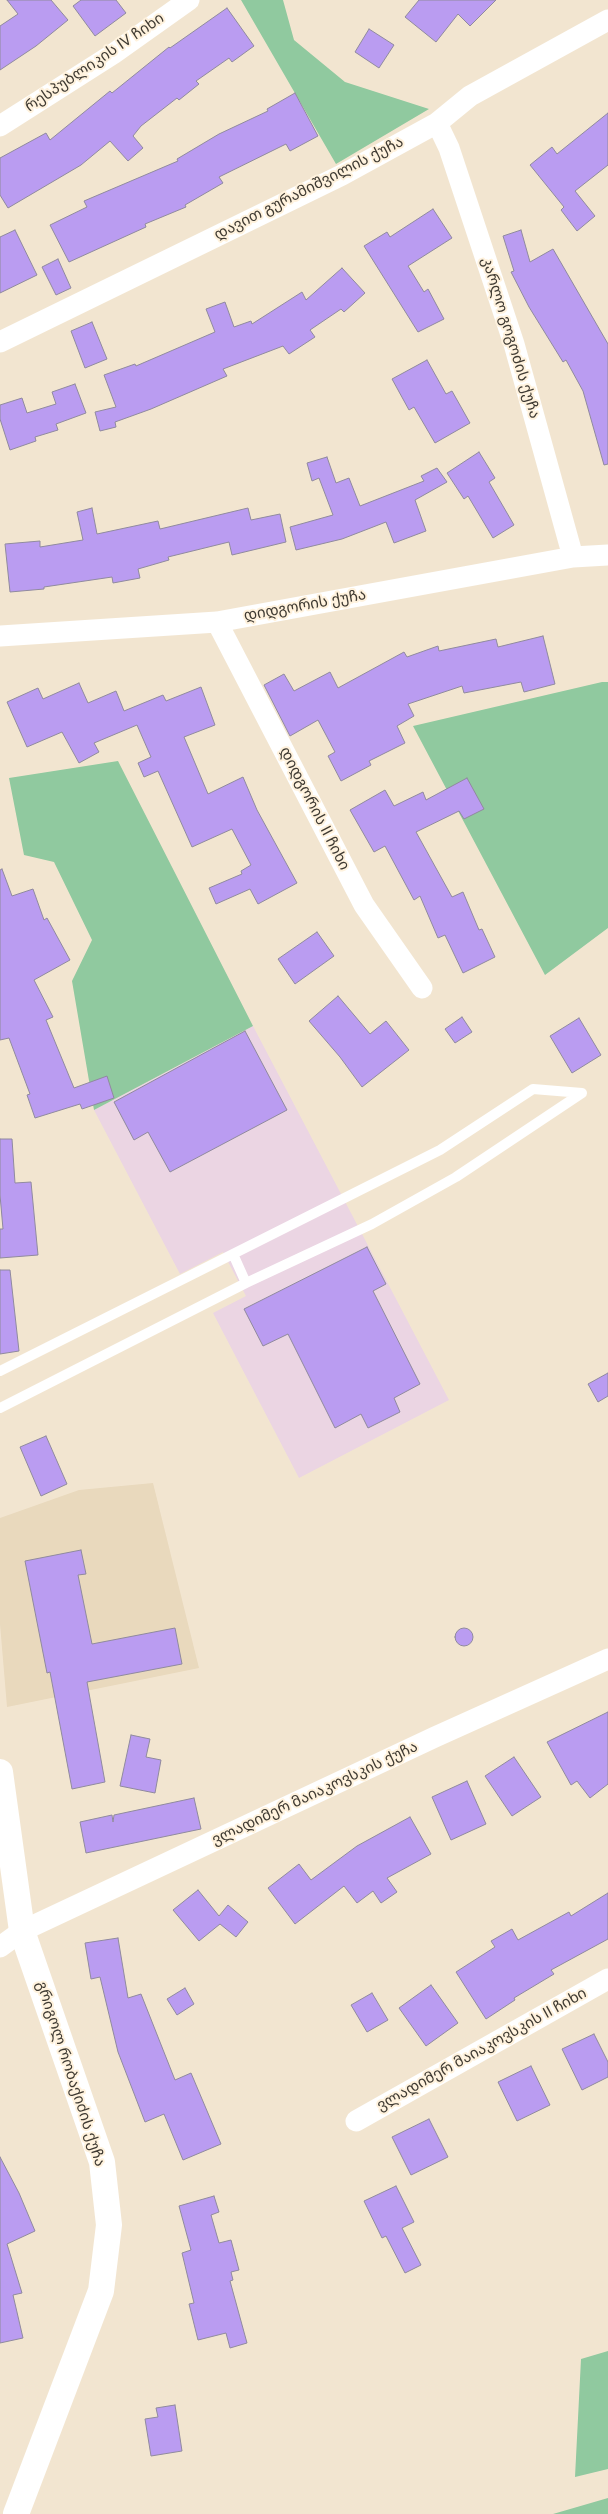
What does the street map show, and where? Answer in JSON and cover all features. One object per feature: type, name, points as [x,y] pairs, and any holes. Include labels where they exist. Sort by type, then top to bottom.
[{"type":"street","name":"რესპუბლიკის IV ჩიხი","points":[[0,126],[113,54],[189,0]]},
{"type":"street","name":"დავით გურამიშვილის ქუჩა","points":[[0,342],[342,176],[437,123],[470,96],[608,20]]},
{"type":"street","name":"კარლო გოგოძის ქუჩა","points":[[437,123],[449,148],[514,344],[573,557]]},
{"type":"street","name":"დიდგორის ქუჩა","points":[[0,636],[218,622],[573,557],[608,555]]},
{"type":"street","name":"დიდგორის II ჩიხი","points":[[218,622],[364,905],[422,988]]},
{"type":"street","name":"ვლადიმერ მაიაკოვსკის ქუჩა","points":[[0,1947],[22,1931],[426,1741],[608,1659]]},
{"type":"street","name":"გრიგოლ რობაქიძის ქუჩა","points":[[0,1772],[22,1931],[102,2162],[109,2225],[100,2291],[16,2514]]},
{"type":"street","name":"ვლადიმერ მაიაკოვსკის II ჩიხი","points":[[356,2121],[608,1980]]},
{"type":"lane","points":[[0,1371],[440,1150],[533,1089],[582,1093],[456,1177],[372,1224],[246,1283],[0,1408]]},
{"type":"lane","points":[[233,1254],[246,1283]]},
{"type":"shaded area","points":[[253,1026],[449,1400],[299,1478],[213,1313],[246,1296],[223,1252],[180,1274],[94,1110]]},
{"type":"shaded area","points":[[153,1483],[199,1668],[7,1707],[0,1624],[0,1518],[79,1490]]},
{"type":"green space","points":[[241,0],[283,0],[294,40],[345,82],[429,109],[336,164]]},
{"type":"green space","points":[[608,682],[608,928],[545,975],[413,726]]},
{"type":"green space","points":[[118,761],[253,1026],[94,1110],[72,981],[92,940],[54,862],[24,855],[9,778]]},
{"type":"green space","points":[[608,2351],[608,2469],[575,2477],[581,2359]]},
{"type":"green space","points":[[608,2498],[608,2514],[553,2514]]},
{"type":"building","points":[[7,0],[51,0],[68,20],[36,46],[0,70],[0,26],[18,14]]},
{"type":"building","points":[[81,0],[116,0],[126,13],[95,36],[73,6]]},
{"type":"building","points":[[419,0],[496,0],[470,26],[458,14],[436,42],[405,17]]},
{"type":"building","points":[[227,8],[254,46],[232,62],[229,58],[196,81],[199,84],[179,100],[177,98],[141,126],[133,136],[143,148],[128,161],[110,141],[81,165],[8,208],[0,195],[0,158],[46,133],[50,140],[110,91],[112,93],[169,47]]},
{"type":"building","points":[[369,29],[394,45],[379,68],[355,52]]},
{"type":"building","points":[[295,93],[318,136],[290,151],[286,144],[219,177],[223,183],[185,205],[186,207],[145,224],[146,227],[69,262],[50,225],[87,207],[84,201],[178,161],[177,159],[219,134],[268,111],[267,109]]},
{"type":"building","points":[[608,113],[608,165],[575,191],[595,216],[577,231],[561,210],[564,207],[530,165],[552,147],[557,154]]},
{"type":"building","points":[[433,209],[452,238],[408,266],[424,292],[428,289],[444,319],[418,332],[364,246],[387,232],[390,237]]},
{"type":"building","points":[[15,230],[37,275],[0,293],[0,237]]},
{"type":"building","points":[[521,230],[530,262],[553,249],[608,344],[608,464],[604,465],[583,391],[566,360],[563,362],[529,307],[511,272],[514,271],[503,236]]},
{"type":"building","points":[[58,259],[71,288],[56,295],[42,267]]},
{"type":"building","points":[[342,268],[365,293],[344,312],[341,309],[310,330],[315,337],[289,354],[283,346],[223,369],[227,376],[151,409],[115,422],[116,427],[100,431],[95,412],[116,407],[104,375],[135,364],[136,366],[215,332],[206,309],[225,302],[234,327],[251,321],[252,324],[302,292],[306,300]]},
{"type":"building","points":[[92,322],[107,359],[85,368],[71,331]]},
{"type":"building","points":[[427,360],[446,394],[452,391],[470,423],[435,443],[414,407],[409,410],[392,379]]},
{"type":"building","points":[[75,384],[86,413],[56,424],[58,430],[35,437],[36,441],[10,450],[0,419],[0,405],[22,398],[27,413],[56,404],[52,392]]},
{"type":"building","points":[[479,452],[495,478],[489,482],[514,525],[493,538],[468,496],[464,499],[447,473]]},
{"type":"building","points":[[327,457],[336,483],[349,478],[360,506],[424,481],[421,476],[437,468],[447,482],[415,500],[426,531],[394,543],[386,522],[342,539],[296,550],[290,527],[333,515],[319,478],[312,481],[307,463]]},
{"type":"building","points":[[92,508],[97,534],[158,521],[160,529],[248,508],[251,520],[280,514],[286,542],[232,555],[229,542],[168,557],[169,560],[138,569],[140,578],[113,583],[112,577],[44,587],[44,589],[10,592],[5,544],[40,541],[40,547],[83,540],[77,512]]},
{"type":"building","points":[[543,636],[555,684],[524,692],[521,682],[464,693],[462,686],[408,704],[414,716],[397,726],[405,743],[369,761],[371,765],[341,781],[328,756],[335,752],[318,720],[290,736],[264,685],[284,674],[294,691],[330,672],[338,688],[404,652],[407,657],[438,646],[439,651],[496,639],[498,647]]},
{"type":"building","points":[[79,683],[88,703],[116,691],[124,711],[163,695],[166,701],[201,687],[215,725],[184,737],[208,794],[243,777],[257,810],[297,883],[258,904],[250,889],[216,904],[209,888],[242,874],[241,871],[251,865],[232,829],[192,847],[158,771],[144,777],[138,763],[151,757],[137,725],[94,743],[99,752],[79,763],[62,732],[27,747],[7,702],[38,688],[43,699]]},
{"type":"building","points":[[467,778],[484,809],[464,819],[459,811],[416,832],[452,897],[463,892],[479,930],[482,929],[495,957],[463,973],[445,935],[438,938],[420,896],[414,900],[385,846],[374,852],[350,810],[385,790],[394,806],[423,792],[426,800]]},
{"type":"building","points":[[2,869],[12,896],[33,889],[44,920],[47,918],[70,960],[34,980],[53,1017],[46,1020],[74,1088],[107,1076],[114,1098],[82,1109],[80,1104],[35,1118],[27,1095],[30,1094],[9,1038],[0,1040],[0,870]]},
{"type":"building","points":[[317,932],[334,956],[295,984],[278,959]]},
{"type":"building","points":[[338,996],[370,1034],[386,1021],[409,1050],[362,1087],[340,1057],[309,1021]]},
{"type":"building","points":[[462,1017],[472,1032],[455,1043],[445,1029]]},
{"type":"building","points":[[579,1018],[601,1055],[572,1073],[550,1036]]},
{"type":"building","points":[[245,1031],[287,1110],[170,1172],[148,1132],[134,1140],[114,1102]]},
{"type":"building","points":[[0,1139],[12,1139],[15,1183],[31,1182],[38,1255],[0,1258],[0,1229],[3,1229],[0,1195]]},
{"type":"building","points":[[367,1247],[386,1284],[373,1291],[420,1384],[394,1398],[400,1412],[368,1428],[361,1414],[335,1428],[288,1334],[263,1346],[244,1309]]},
{"type":"building","points":[[0,1270],[10,1270],[19,1351],[0,1354]]},
{"type":"building","points":[[608,1373],[608,1396],[598,1402],[588,1384]]},
{"type":"building","points":[[46,1436],[67,1484],[41,1496],[20,1447]]},
{"type":"building","points":[[81,1550],[86,1574],[78,1575],[92,1644],[175,1628],[182,1664],[87,1682],[105,1782],[72,1789],[50,1672],[47,1673],[25,1561]]},
{"type":"building","points":[[460,1628],[468,1628],[473,1633],[471,1644],[460,1646],[455,1641],[455,1633]]},
{"type":"building","points":[[608,1712],[608,1784],[590,1798],[577,1781],[571,1785],[547,1742]]},
{"type":"building","points":[[131,1735],[150,1739],[146,1757],[161,1760],[155,1793],[120,1786]]},
{"type":"building","points":[[514,1757],[541,1797],[512,1816],[485,1776]]},
{"type":"building","points":[[467,1781],[486,1824],[451,1840],[432,1797]]},
{"type":"building","points":[[194,1798],[201,1829],[86,1853],[80,1822],[112,1815],[113,1822],[114,1815]]},
{"type":"building","points":[[410,1817],[431,1854],[387,1878],[397,1892],[381,1903],[373,1891],[357,1903],[344,1886],[295,1924],[268,1888],[299,1864],[311,1880],[357,1846]]},
{"type":"building","points":[[198,1890],[219,1916],[228,1905],[248,1922],[236,1937],[220,1924],[199,1941],[173,1910]]},
{"type":"building","points":[[608,1893],[608,1939],[551,1970],[554,1974],[514,1998],[515,2000],[486,2019],[456,1972],[495,1947],[491,1941],[512,1929],[518,1940],[569,1912],[571,1916]]},
{"type":"building","points":[[118,1938],[128,1998],[141,1994],[175,2080],[191,2073],[221,2144],[183,2160],[164,2114],[145,2122],[118,2052],[100,1977],[91,1979],[85,1943]]},
{"type":"building","points":[[431,1985],[458,2023],[426,2046],[399,2008]]},
{"type":"building","points":[[185,1988],[194,2004],[177,2015],[167,1999]]},
{"type":"building","points":[[372,1993],[388,2020],[367,2032],[351,2005]]},
{"type":"building","points":[[594,2034],[608,2062],[608,2077],[582,2090],[562,2049]]},
{"type":"building","points":[[531,2066],[550,2105],[517,2121],[498,2082]]},
{"type":"building","points":[[429,2119],[448,2157],[411,2175],[392,2137]]},
{"type":"building","points":[[0,2157],[19,2193],[35,2231],[7,2244],[22,2293],[13,2295],[23,2338],[0,2343]]},
{"type":"building","points":[[396,2186],[414,2222],[402,2228],[421,2265],[405,2273],[386,2236],[382,2238],[364,2201]]},
{"type":"building","points":[[214,2196],[219,2212],[211,2215],[219,2243],[231,2240],[239,2270],[231,2272],[233,2280],[230,2281],[247,2343],[230,2348],[226,2333],[198,2340],[189,2304],[194,2303],[182,2253],[191,2250],[179,2206]]},
{"type":"building","points":[[175,2405],[182,2451],[151,2456],[145,2419],[158,2417],[156,2408]]}]
